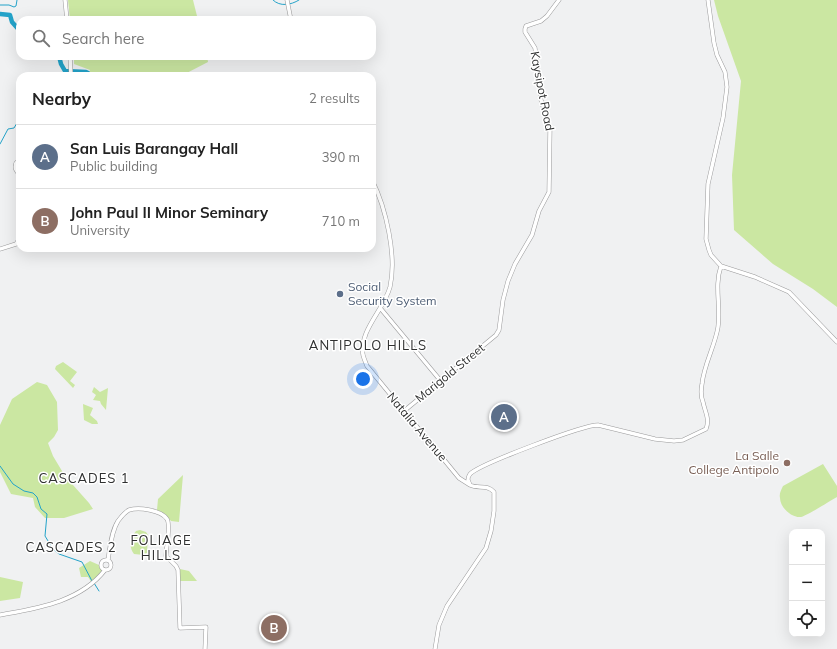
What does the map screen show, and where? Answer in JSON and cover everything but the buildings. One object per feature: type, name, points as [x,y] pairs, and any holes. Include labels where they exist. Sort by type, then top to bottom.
[{"type":"street","points":[[65,0],[67,16]]},
{"type":"street","name":"Kaysipot Road","points":[[496,335],[499,330],[503,300],[508,281],[515,264],[532,235],[540,210],[549,192],[550,128],[541,100],[535,48],[525,32],[525,29],[526,26],[541,21],[547,16],[559,0]]},
{"type":"street","points":[[708,0],[714,43],[717,55],[725,72],[727,87],[724,118],[709,176],[706,205],[707,245],[711,254],[721,266],[755,277],[789,292],[837,342]]},
{"type":"street","points":[[287,3],[290,16]]},
{"type":"street","points":[[70,60],[71,72]]},
{"type":"street","points":[[376,189],[381,200],[391,253],[392,275],[390,287],[381,309],[440,380]]},
{"type":"street","points":[[0,249],[16,244]]},
{"type":"street","points":[[435,649],[439,626],[447,606],[479,560],[486,548],[491,531],[494,511],[494,492],[487,487],[475,487],[470,485],[468,480],[470,474],[493,462],[557,436],[590,426],[598,425],[655,439],[674,441],[683,440],[706,429],[708,421],[702,401],[702,384],[718,326],[719,312],[717,279],[721,266]]},
{"type":"street","name":"Natalia Avenue","points":[[381,309],[367,331],[364,340],[363,355],[367,366],[459,478],[470,485]]},
{"type":"street","name":"Marigold Street","points":[[404,411],[496,335]]},
{"type":"street","points":[[0,615],[61,601],[83,591],[105,570],[109,570],[111,566],[111,563],[108,560],[117,522],[125,513],[133,510],[149,509],[167,518],[169,523],[166,556],[178,570],[180,628],[206,627],[205,649]]},
{"type":"street","points":[[105,570],[102,567],[102,563],[108,560]]},
{"type":"green space","points":[[68,0],[193,0],[197,16],[70,16]]},
{"type":"green space","points":[[714,0],[837,0],[837,307],[813,289],[773,264],[734,230],[732,175],[741,81],[718,16]]},
{"type":"green space","points":[[74,60],[208,60],[208,62],[189,72],[89,72],[90,70],[74,64]]},
{"type":"green space","points":[[63,362],[77,372],[70,381],[75,385],[73,388],[55,369],[56,366]]},
{"type":"green space","points":[[37,382],[47,385],[57,402],[58,430],[48,443],[53,456],[65,476],[93,509],[64,518],[45,518],[35,507],[33,498],[11,494],[0,472],[0,425],[12,399]]},
{"type":"green space","points":[[94,387],[100,392],[108,388],[106,410],[100,401],[93,400],[96,395],[92,392]]},
{"type":"green space","points":[[83,404],[93,408],[90,415],[97,421],[98,424],[92,424],[84,420]]},
{"type":"green space","points":[[823,464],[837,486],[837,497],[801,517],[790,514],[780,501],[780,494],[783,486]]},
{"type":"green space","points":[[183,475],[179,522],[171,521],[165,514],[157,510],[158,499]]},
{"type":"green space","points":[[140,530],[146,532],[148,535],[147,553],[144,555],[134,554],[131,548],[133,536],[136,531]]},
{"type":"green space","points":[[90,561],[99,565],[102,572],[92,583],[88,577],[81,577],[79,568]]},
{"type":"green space","points":[[180,569],[189,571],[197,581],[180,581]]},
{"type":"green space","points":[[0,577],[23,582],[20,598],[0,601]]},
{"type":"waterway","points":[[0,5],[9,5],[14,7],[16,6],[17,0]]},
{"type":"waterway","points":[[273,0],[279,4],[293,3],[299,0]]},
{"type":"waterway","points":[[0,14],[10,15],[12,22],[16,26]]},
{"type":"waterway","points":[[60,60],[65,71],[86,72]]},
{"type":"waterway","points":[[0,144],[8,129],[14,128],[16,125]]},
{"type":"waterway","points":[[0,466],[13,484],[24,491],[33,493],[37,497],[41,509],[47,514],[45,536],[53,549],[59,554],[82,562],[92,581]]},
{"type":"waterway","points":[[94,583],[99,591]]},
{"type":"place","name":"Social Security System","points":[[340,294]]},
{"type":"place","name":"San Luis Barangay Hall","points":[[504,417]]},
{"type":"place","name":"La Salle College Antipolo","points":[[787,463]]},
{"type":"place","name":"John Paul II Minor Seminary","points":[[274,628]]},
{"type":"district","name":"ANTIPOLO HILLS","points":[[368,345]]},
{"type":"district","name":"CASCADES 1","points":[[84,478]]},
{"type":"district","name":"CASCADES 2","points":[[71,547]]},
{"type":"district","name":"FOLIAGE HILLS","points":[[161,548]]}]
